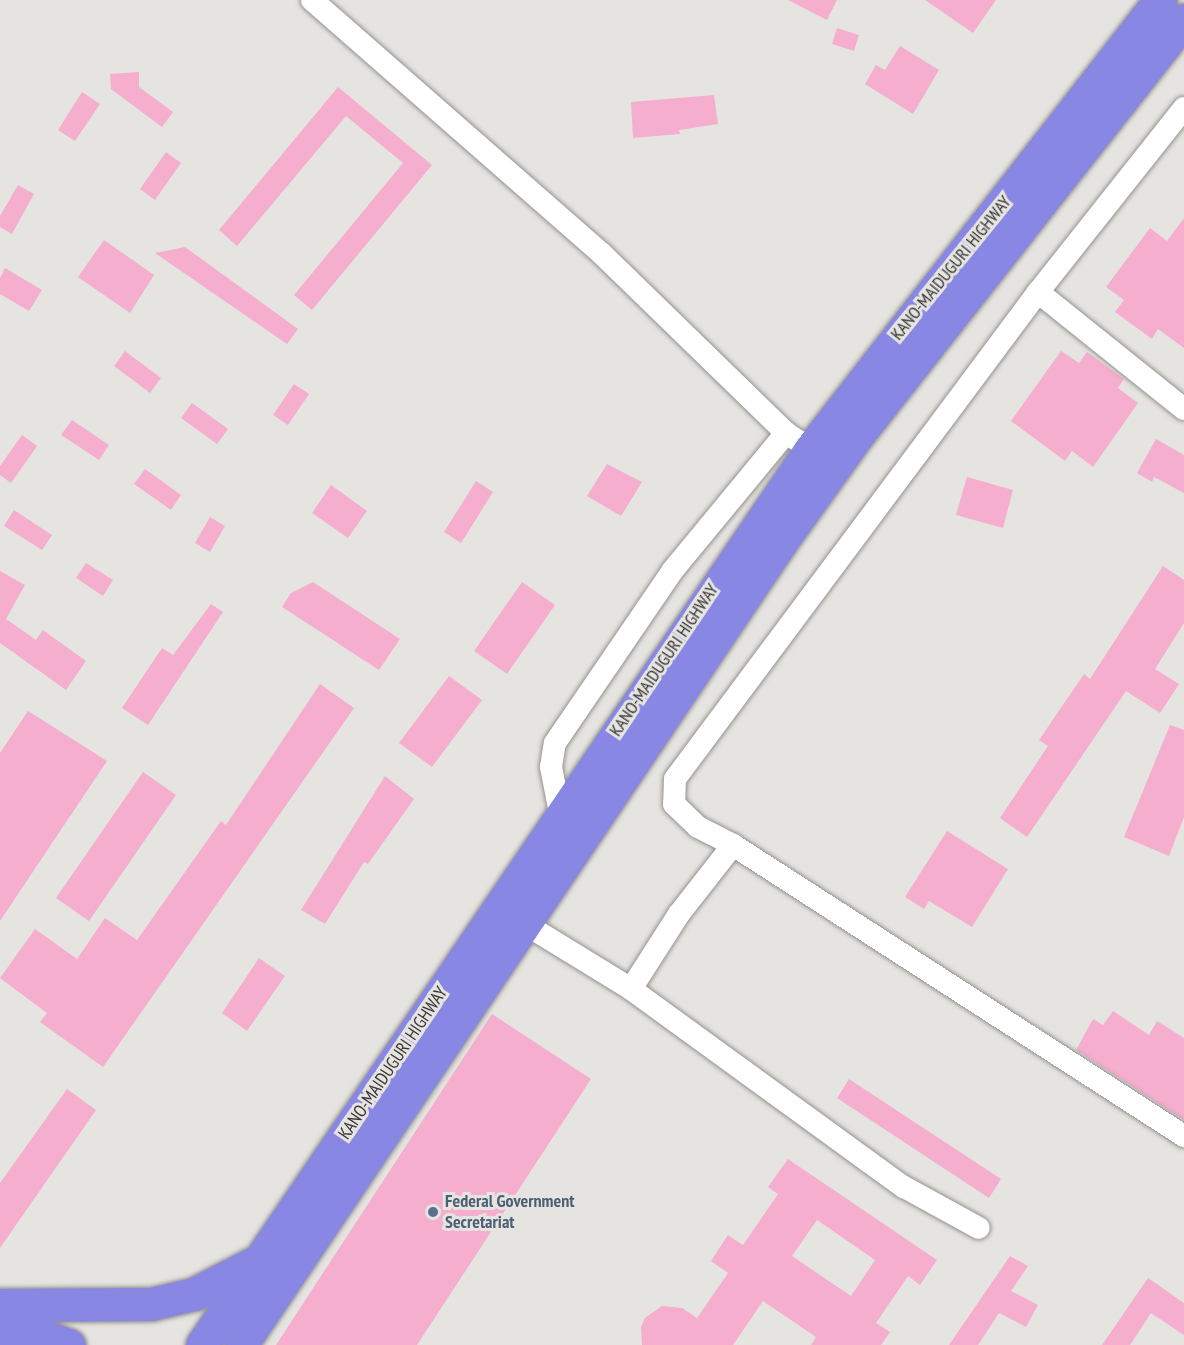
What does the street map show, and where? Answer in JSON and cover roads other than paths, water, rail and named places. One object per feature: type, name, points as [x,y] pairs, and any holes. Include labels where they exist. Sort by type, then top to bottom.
[{"type":"highway","name":"KANO-MAIDUGURI HIGHWAY","points":[[202,1345],[560,813],[798,441],[1160,0]]},
{"type":"highway","name":"KANO-MAIDUGURI HIGHWAY","points":[[241,1345],[781,542],[857,435],[1184,20]]},
{"type":"highway","points":[[0,1305],[151,1304],[221,1283],[258,1260]]},
{"type":"highway","points":[[0,1332],[38,1334],[69,1345]]},
{"type":"street","points":[[312,0],[601,253],[798,441],[673,570],[555,743],[551,767],[560,813]]},
{"type":"street","points":[[1184,108],[1038,292],[675,779],[674,804],[698,827],[733,845],[1184,1136]]},
{"type":"street","points":[[1038,292],[1184,409]]},
{"type":"street","points":[[631,990],[679,914],[733,845]]},
{"type":"street","points":[[497,906],[631,990],[904,1187],[979,1228]]},
{"type":"place","name":"Federal Government Secretariat","points":[[433,1212]]}]
